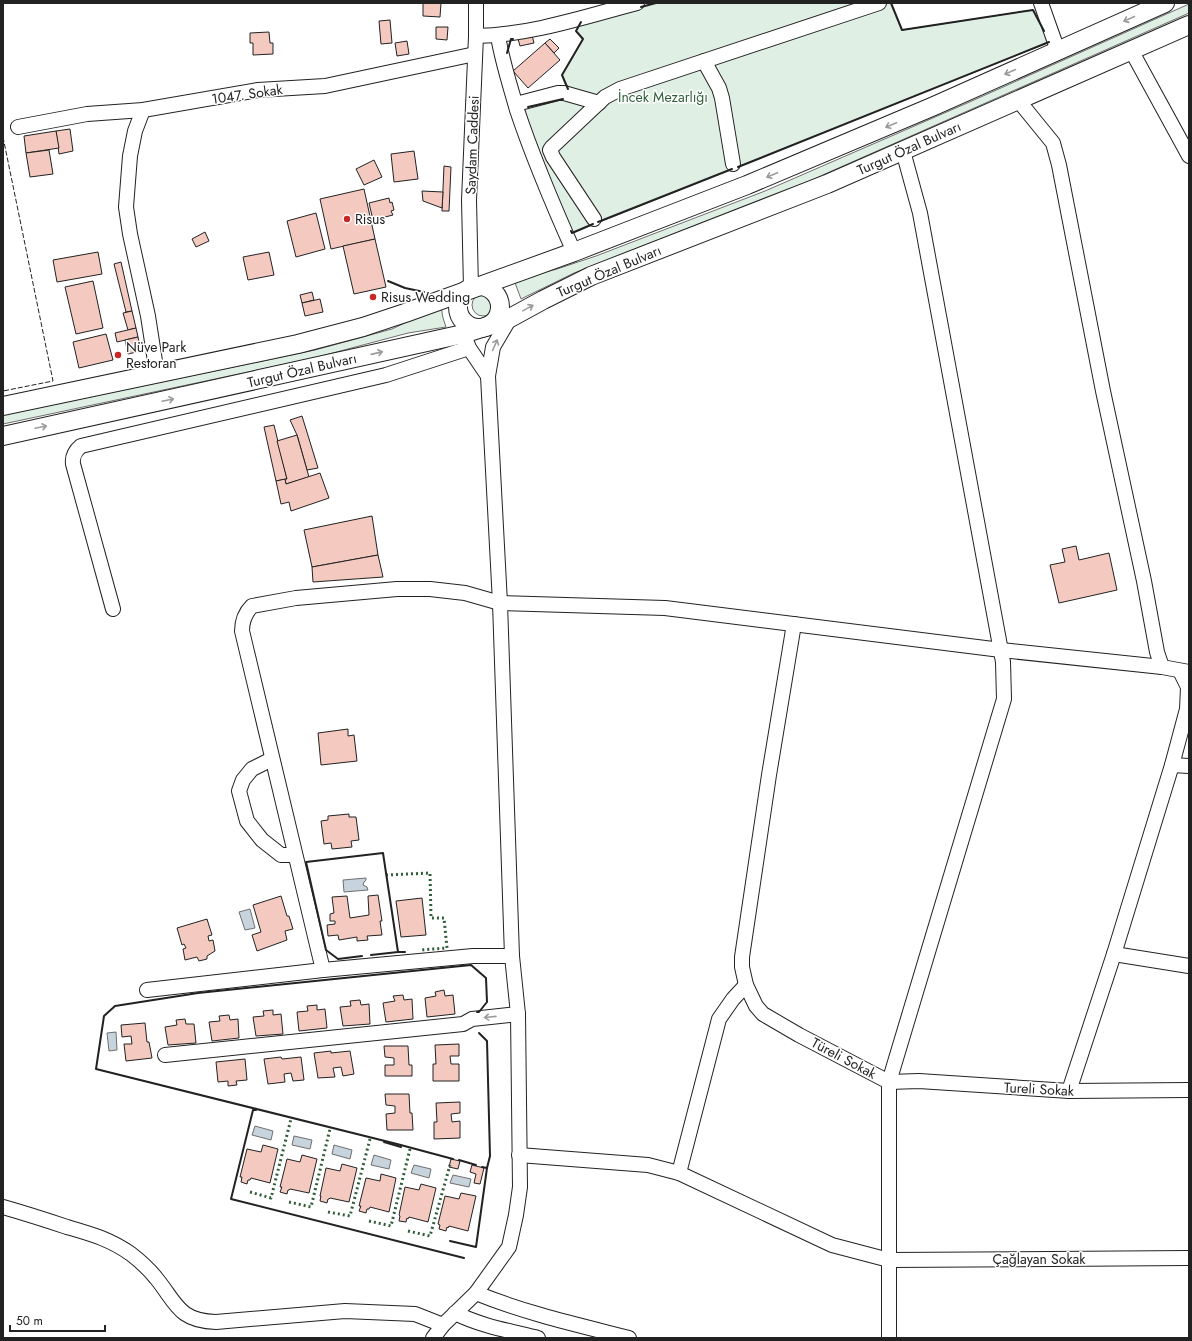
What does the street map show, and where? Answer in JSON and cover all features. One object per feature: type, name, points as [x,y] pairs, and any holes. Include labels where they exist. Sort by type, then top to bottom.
[{"type":"main road","name":"Turgut Özal Bulvarı","points":[[3,406],[298,344],[405,313],[574,252],[775,174],[934,106],[1165,3]]},
{"type":"main road","name":"Turgut Özal Bulvarı","points":[[3,436],[466,341],[484,328],[510,318],[591,276],[759,211],[903,151],[1189,25]]},
{"type":"main road","points":[[478,286],[490,289],[496,294],[500,306],[500,314],[496,320],[491,325],[484,328],[470,326],[465,322],[459,310],[461,297],[471,288],[478,286]]},
{"type":"street","name":"Saydam Caddesi","points":[[471,288],[469,200],[476,3]]},
{"type":"street","points":[[476,36],[498,36],[523,32],[607,7],[637,3]]},
{"type":"street","points":[[594,219],[553,157],[550,150],[599,103],[612,93],[620,89],[879,3]]},
{"type":"street","points":[[1041,3],[1058,51]]},
{"type":"street","points":[[498,36],[501,54],[516,104],[544,184],[574,252]]},
{"type":"street","points":[[1131,50],[1189,156]]},
{"type":"street","name":"1047. Sokak","points":[[18,127],[87,114],[143,110],[258,90],[307,88],[337,84],[475,54]]},
{"type":"street","points":[[704,61],[719,88],[722,98],[733,164]]},
{"type":"street","points":[[516,104],[558,93],[564,93],[599,103]]},
{"type":"street","points":[[1018,100],[1053,143],[1059,166],[1102,383],[1144,581],[1157,652],[1162,667]]},
{"type":"street","points":[[143,110],[135,131],[130,156],[126,207],[130,234],[148,316],[157,374]]},
{"type":"street","points":[[889,1338],[889,1082],[1004,699],[1003,662],[1001,650],[920,213],[903,151]]},
{"type":"street","points":[[433,1338],[443,1325],[476,1293],[509,1247],[520,1187],[518,1014],[512,956],[500,603],[488,376],[493,348],[510,318]]},
{"type":"street","points":[[113,609],[73,464],[74,455],[81,446],[386,375],[466,341],[488,376]]},
{"type":"street","points":[[323,970],[242,631],[242,623],[252,606],[296,598],[414,588],[447,590],[465,593],[500,603],[664,608],[1001,650],[1162,667],[1185,672],[1188,688],[1187,709],[1172,765],[1114,954],[1069,1091]]},
{"type":"street","name":"Türeli Sokak","points":[[794,624],[769,775],[743,950],[742,967],[746,985],[753,1001],[763,1014],[799,1035],[889,1082]]},
{"type":"street","points":[[272,759],[252,769],[243,780],[239,791],[247,821],[262,840],[281,855],[295,855]]},
{"type":"street","points":[[1172,765],[1189,766]]},
{"type":"street","points":[[1114,954],[1189,966]]},
{"type":"street","points":[[147,990],[323,970],[473,956],[512,956]]},
{"type":"street","points":[[679,1173],[719,1019],[733,999],[746,985]]},
{"type":"street","points":[[165,1055],[463,1024],[472,1019],[518,1014]]},
{"type":"street","name":"Tureli Sokak","points":[[889,1082],[919,1081],[1069,1091],[1189,1090]]},
{"type":"street","name":"Çağlayan Sokak","points":[[519,1155],[648,1165],[679,1173],[832,1245],[889,1260],[1189,1258]]},
{"type":"street","points":[[3,1207],[96,1235],[120,1247],[156,1277],[177,1307],[185,1313],[201,1320],[216,1322],[345,1311],[415,1314],[443,1325]]},
{"type":"street","points":[[476,1293],[505,1305],[629,1338]]},
{"type":"street","points":[[455,1314],[479,1324],[538,1338]]},
{"type":"green space","name":"İncek Mezarlığı","points":[[656,3],[891,3],[902,30],[1033,10],[1050,42],[572,233],[542,163],[524,108],[570,97],[562,75],[583,39],[576,31],[581,22]]},
{"type":"green space","points":[[1189,4],[1189,13],[807,182],[755,204],[574,273],[521,299],[514,280],[557,269],[596,256],[765,191]]},
{"type":"green space","points":[[483,294],[491,297],[494,305],[491,313],[483,316],[475,313],[472,305],[475,297]]},
{"type":"green space","points":[[441,306],[446,327],[408,333],[314,358],[3,424],[3,415],[315,350],[392,329]]},
{"type":"shaded area","points":[[366,878],[363,885],[367,887],[368,890],[344,892],[343,880]]},
{"type":"shaded area","points":[[250,909],[255,928],[245,930],[239,912]]},
{"type":"shaded area","points":[[116,1032],[117,1050],[109,1051],[107,1033]]},
{"type":"shaded area","points":[[255,1126],[273,1131],[271,1140],[252,1135]]},
{"type":"shaded area","points":[[294,1136],[312,1140],[310,1149],[292,1145]]},
{"type":"shaded area","points":[[334,1145],[352,1150],[350,1159],[332,1154]]},
{"type":"shaded area","points":[[374,1155],[391,1160],[389,1169],[371,1165]]},
{"type":"shaded area","points":[[414,1165],[431,1169],[429,1178],[411,1173]]},
{"type":"shaded area","points":[[453,1175],[471,1179],[469,1187],[450,1183]]},
{"type":"building","points":[[423,3],[441,3],[440,17],[423,16]]},
{"type":"building","points":[[390,20],[392,43],[381,44],[379,21]]},
{"type":"building","points":[[436,27],[448,27],[447,40],[436,39]]},
{"type":"building","points":[[269,32],[270,43],[273,43],[273,54],[253,55],[253,43],[250,43],[250,33]]},
{"type":"building","points":[[532,35],[534,43],[520,46],[518,39]]},
{"type":"building","points":[[550,39],[559,48],[554,53],[545,43]]},
{"type":"building","points":[[407,41],[409,54],[397,56],[395,43]]},
{"type":"building","points":[[545,43],[560,60],[528,88],[513,71]]},
{"type":"building","points":[[70,129],[73,151],[59,154],[56,131]]},
{"type":"building","points":[[56,131],[59,148],[26,153],[24,136]]},
{"type":"building","points":[[49,150],[53,174],[30,177],[26,153]]},
{"type":"building","points":[[414,151],[418,179],[394,182],[391,154]]},
{"type":"building","points":[[374,160],[382,177],[364,185],[356,169]]},
{"type":"building","points":[[444,166],[451,167],[449,211],[442,211]]},
{"type":"building","name":"Risus","points":[[364,189],[375,239],[331,249],[320,199]]},
{"type":"building","points":[[422,191],[443,192],[442,208],[423,201]]},
{"type":"building","points":[[389,198],[390,203],[392,202],[394,210],[391,211],[393,215],[373,220],[369,203]]},
{"type":"building","points":[[316,213],[325,249],[296,257],[287,221]]},
{"type":"building","points":[[205,232],[209,241],[196,247],[192,239]]},
{"type":"building","points":[[375,239],[386,287],[354,294],[343,246]]},
{"type":"building","points":[[98,252],[102,274],[57,282],[53,260]]},
{"type":"building","points":[[269,252],[274,275],[248,280],[243,257]]},
{"type":"building","points":[[121,262],[132,311],[126,312],[114,264]]},
{"type":"building","points":[[93,281],[103,328],[76,334],[65,287]]},
{"type":"building","points":[[312,292],[314,300],[302,303],[300,295]]},
{"type":"building","points":[[320,299],[323,312],[305,316],[302,303]]},
{"type":"building","points":[[132,311],[136,328],[128,330],[123,313]]},
{"type":"building","points":[[136,328],[138,337],[117,342],[115,333]]},
{"type":"building","points":[[106,334],[113,360],[79,368],[73,342]]},
{"type":"building","points":[[138,337],[141,351],[128,354],[125,340]]},
{"type":"building","points":[[302,416],[318,468],[307,470],[297,435],[290,420]]},
{"type":"building","points":[[274,425],[287,479],[276,481],[264,427]]},
{"type":"building","points":[[297,435],[309,477],[286,484],[285,479],[287,479],[277,441]]},
{"type":"building","points":[[320,473],[329,498],[291,511],[289,502],[281,504],[276,481],[285,479],[286,484]]},
{"type":"building","points":[[372,516],[378,555],[312,567],[304,530]]},
{"type":"building","points":[[1076,546],[1079,560],[1109,553],[1117,590],[1059,603],[1050,565],[1065,562],[1062,549]]},
{"type":"building","points":[[378,555],[383,577],[313,582],[312,567]]},
{"type":"building","points":[[348,729],[348,736],[354,735],[357,761],[321,765],[318,733]]},
{"type":"building","points":[[349,814],[349,817],[356,817],[359,840],[351,841],[352,847],[332,849],[331,843],[324,844],[321,821],[328,820],[328,816]]},
{"type":"building","points":[[378,895],[382,921],[380,921],[382,935],[367,936],[368,940],[357,941],[357,937],[339,940],[338,935],[328,936],[327,925],[335,924],[335,921],[330,921],[330,914],[334,913],[332,897],[347,896],[350,918],[369,915],[368,896]]},
{"type":"building","points":[[281,896],[293,929],[285,931],[287,940],[257,951],[252,935],[261,932],[253,905]]},
{"type":"building","points":[[422,898],[426,935],[401,937],[396,901]]},
{"type":"building","points":[[207,919],[212,935],[208,936],[209,941],[213,940],[215,951],[207,956],[207,959],[199,961],[197,957],[185,960],[183,949],[186,948],[184,944],[182,945],[177,928]]},
{"type":"building","points":[[444,990],[445,996],[453,995],[455,1014],[427,1017],[425,998],[436,996],[435,992]]},
{"type":"building","points":[[403,995],[404,1000],[412,999],[413,1019],[386,1022],[383,1003],[395,1001],[393,996]]},
{"type":"building","points":[[360,1000],[361,1005],[369,1004],[370,1024],[343,1026],[340,1007],[351,1006],[350,1001]]},
{"type":"building","points":[[317,1005],[317,1010],[325,1009],[327,1028],[299,1031],[297,1012],[308,1011],[307,1006]]},
{"type":"building","points":[[273,1010],[273,1015],[281,1014],[283,1034],[256,1036],[253,1017],[264,1016],[263,1011]]},
{"type":"building","points":[[229,1015],[230,1020],[238,1019],[239,1038],[212,1041],[209,1022],[220,1021],[219,1016]]},
{"type":"building","points":[[185,1019],[186,1024],[194,1024],[196,1043],[168,1045],[165,1027],[177,1025],[176,1020]]},
{"type":"building","points":[[145,1023],[147,1042],[149,1042],[152,1058],[126,1061],[124,1044],[132,1044],[131,1036],[122,1037],[121,1025]]},
{"type":"building","points":[[459,1044],[459,1056],[450,1056],[451,1064],[459,1064],[459,1081],[433,1081],[433,1064],[436,1064],[435,1045]]},
{"type":"building","points":[[384,1046],[408,1046],[409,1065],[412,1065],[412,1076],[385,1076],[385,1065],[394,1065],[394,1058],[385,1057]]},
{"type":"building","points":[[331,1051],[331,1053],[350,1051],[354,1074],[343,1076],[341,1067],[333,1068],[335,1077],[318,1078],[314,1053]]},
{"type":"building","points":[[281,1057],[282,1059],[301,1057],[304,1080],[293,1081],[291,1073],[284,1074],[285,1082],[268,1084],[264,1059]]},
{"type":"building","points":[[245,1059],[247,1080],[236,1081],[237,1085],[228,1086],[228,1081],[218,1082],[216,1062]]},
{"type":"building","points":[[385,1094],[409,1094],[413,1130],[387,1130],[386,1114],[395,1113],[395,1106],[386,1105]]},
{"type":"building","points":[[460,1102],[460,1113],[451,1114],[452,1122],[460,1121],[460,1138],[434,1139],[434,1122],[437,1122],[436,1103]]},
{"type":"building","points":[[263,1145],[278,1149],[270,1183],[251,1178],[248,1180],[247,1184],[241,1182],[242,1177],[240,1177],[247,1149],[261,1152]]},
{"type":"building","points":[[302,1155],[317,1159],[309,1193],[290,1189],[288,1190],[287,1194],[280,1192],[287,1159],[300,1162]]},
{"type":"building","points":[[451,1159],[460,1161],[458,1169],[449,1167]]},
{"type":"building","points":[[342,1164],[357,1168],[349,1202],[330,1198],[328,1199],[327,1203],[320,1201],[326,1168],[340,1171]]},
{"type":"building","points":[[472,1165],[484,1168],[480,1184],[474,1183],[476,1174],[470,1172]]},
{"type":"building","points":[[381,1174],[396,1178],[389,1212],[370,1207],[367,1209],[366,1213],[359,1211],[366,1178],[380,1181]]},
{"type":"building","points":[[421,1184],[436,1188],[428,1222],[409,1217],[408,1219],[407,1218],[406,1222],[399,1221],[405,1187],[419,1190]]},
{"type":"building","points":[[461,1193],[476,1196],[468,1231],[449,1226],[448,1228],[447,1227],[446,1231],[439,1229],[440,1225],[438,1224],[445,1196],[459,1199]]},
{"type":"hedge","points":[[386,875],[430,873],[431,918],[444,918],[447,948],[420,950]]},
{"type":"hedge","points":[[250,1192],[271,1198],[291,1119]]},
{"type":"hedge","points":[[289,1202],[311,1207],[330,1129]]},
{"type":"hedge","points":[[328,1212],[350,1216],[370,1139]]},
{"type":"hedge","points":[[369,1221],[391,1226],[410,1149]]},
{"type":"hedge","points":[[408,1231],[430,1236],[450,1165]]},
{"type":"fence","points":[[3,137],[53,381],[3,391]]},
{"type":"wall","points":[[641,7],[656,3]]},
{"type":"wall","points":[[891,3],[902,30],[1033,10],[1044,31]]},
{"type":"wall","points":[[568,89],[562,75],[583,39],[576,31],[581,22]]},
{"type":"wall","points":[[507,53],[511,39],[513,39]]},
{"type":"wall","points":[[738,167],[1049,42]]},
{"type":"wall","points":[[528,107],[563,99]]},
{"type":"wall","points":[[598,222],[732,169]]},
{"type":"wall","points":[[571,231],[572,233],[593,224]]},
{"type":"wall","points":[[388,281],[405,288],[424,292]]},
{"type":"wall","points":[[362,956],[338,959],[326,950],[306,862],[383,853],[398,952],[371,955]]},
{"type":"wall","points":[[398,952],[405,952]]},
{"type":"wall","points":[[453,1159],[96,1069],[104,1016],[115,1006],[198,993],[471,965],[486,978],[487,1002],[479,1012],[477,1012]]},
{"type":"wall","points":[[479,1033],[487,1041],[490,1156],[487,1168],[482,1167]]},
{"type":"wall","points":[[256,1110],[253,1110],[231,1199],[464,1258]]},
{"type":"wall","points":[[384,1142],[401,1147]]},
{"type":"wall","points":[[459,1160],[476,1165]]},
{"type":"wall","points":[[450,1241],[476,1247],[487,1168]]},
{"type":"place","name":"Risus","points":[[347,219]]},
{"type":"place","name":"Risus Wedding","points":[[373,297]]},
{"type":"place","name":"Nüve Park Restoran","points":[[118,355]]}]
